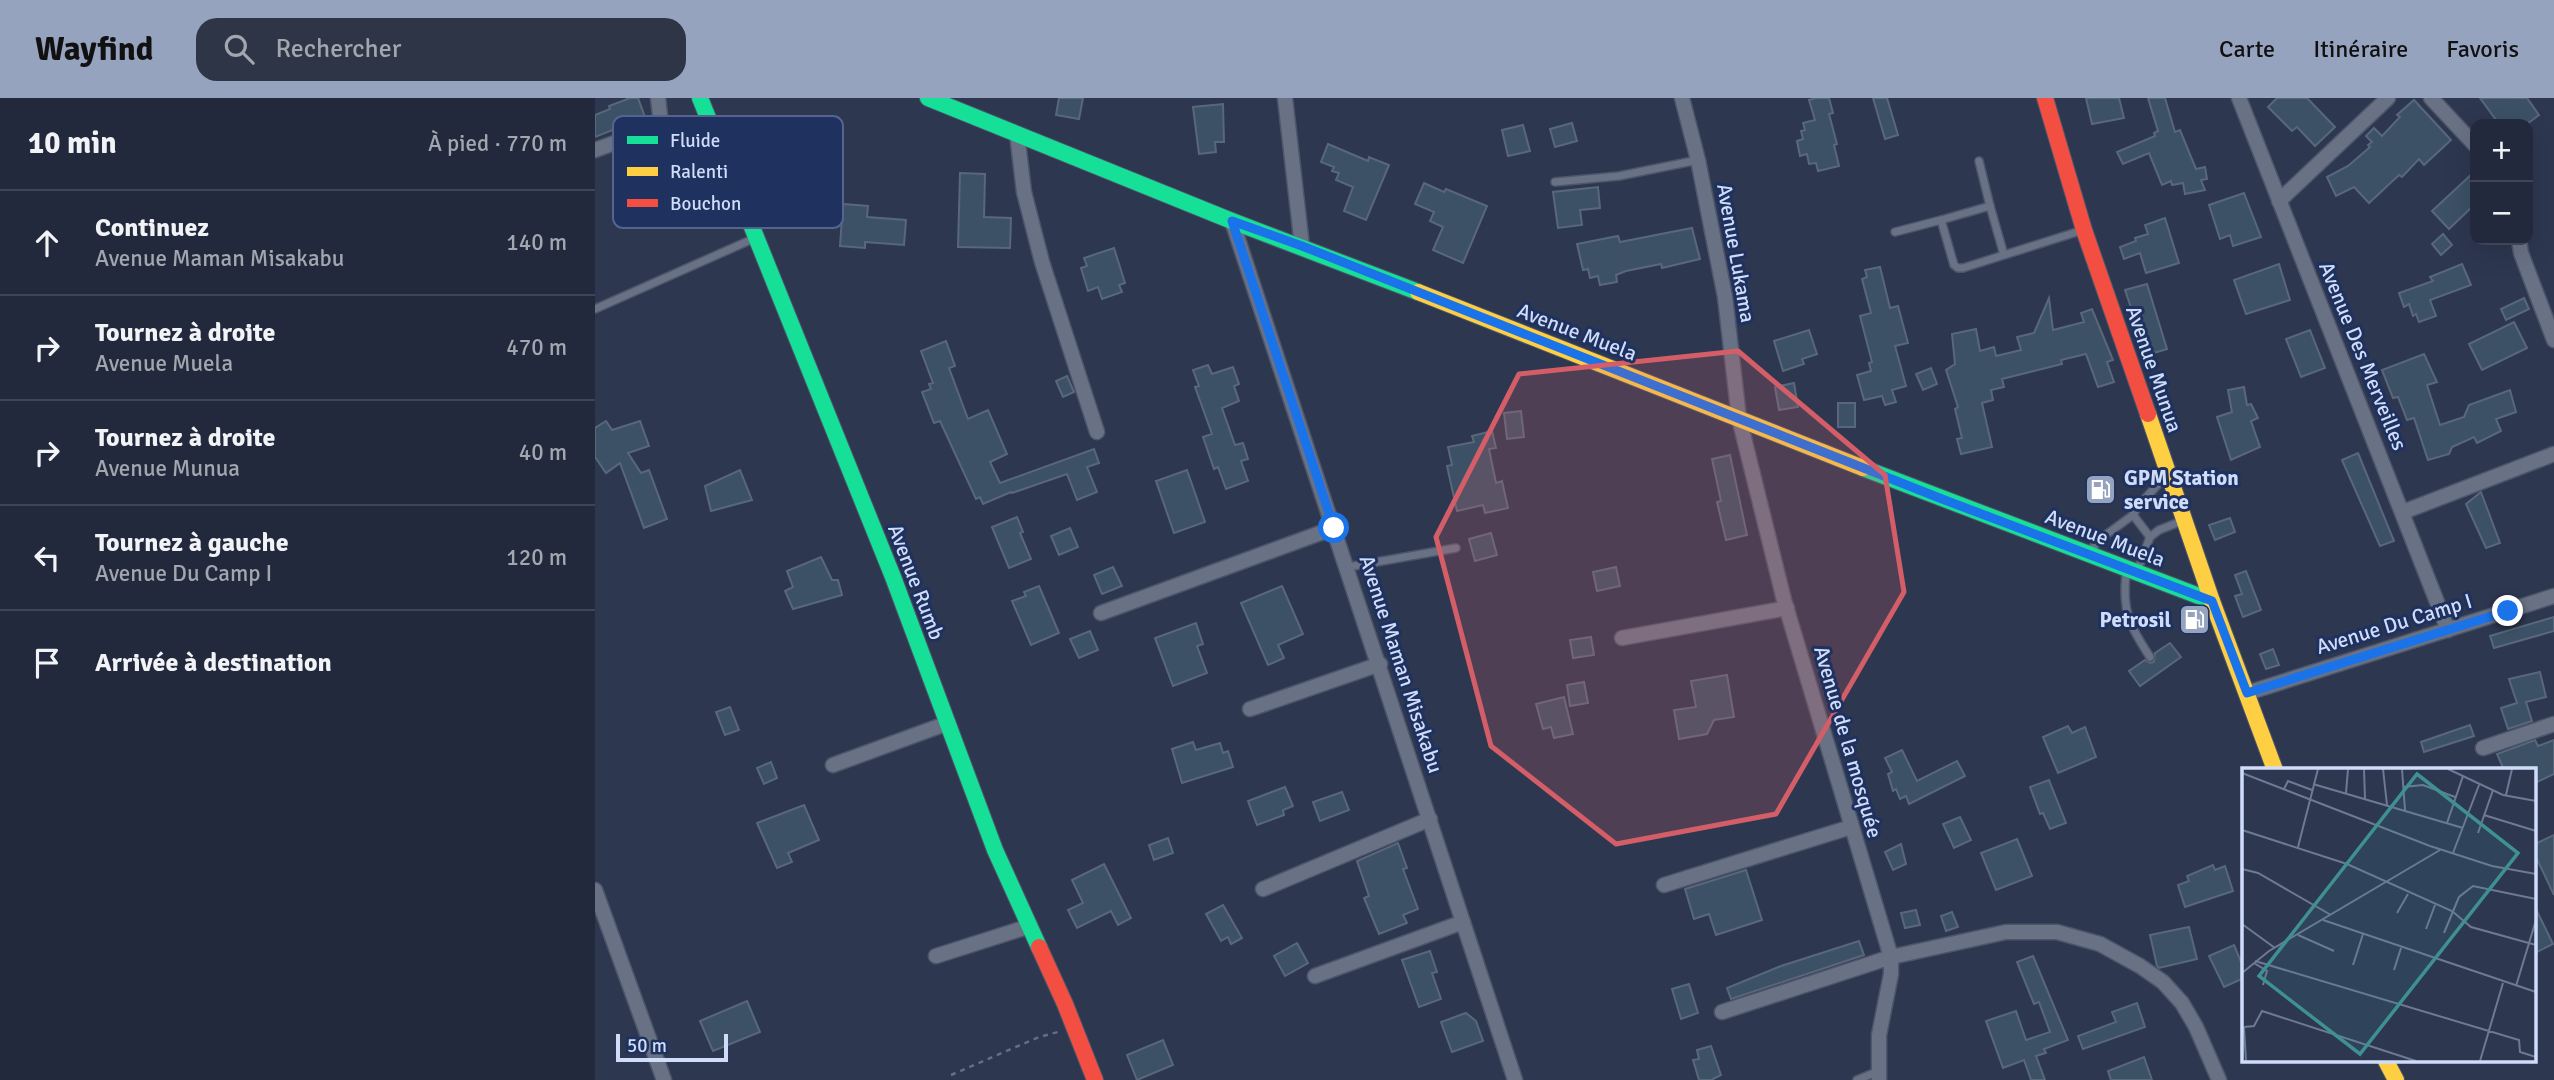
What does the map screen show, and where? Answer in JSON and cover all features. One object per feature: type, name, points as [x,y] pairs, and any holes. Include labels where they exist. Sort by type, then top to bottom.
[{"type":"street","points":[[658,98],[660,116]]},
{"type":"street","name":"Avenue Rumb","points":[[700,98],[707,116]]},
{"type":"street","name":"Avenue Muela","points":[[927,98],[1232,221],[2212,601]]},
{"type":"street","points":[[1286,98],[1302,246]]},
{"type":"street","name":"Avenue Lukama","points":[[1682,98],[1698,160],[1725,297],[1739,418]]},
{"type":"street","name":"Avenue Munua","points":[[2045,98],[2084,230],[2212,601],[2274,768]]},
{"type":"street","name":"Avenue Des Merveilles","points":[[2239,98],[2448,630]]},
{"type":"street","points":[[2279,201],[2388,98]]},
{"type":"street","points":[[2431,98],[2470,140]]},
{"type":"street","points":[[1017,134],[1024,192],[1042,262],[1097,432]]},
{"type":"street","points":[[595,150],[613,144]]},
{"type":"street","name":"Avenue Maman Misakabu","points":[[1232,221],[1515,1080]]},
{"type":"street","name":"Avenue Rumb","points":[[752,228],[893,577],[995,850],[1075,1027],[1095,1080]]},
{"type":"street","points":[[2520,245],[2554,340]]},
{"type":"street","name":"Avenue de la mosquée","points":[[1739,418],[1787,608],[1891,957],[1891,974],[1879,1035],[1878,1076]]},
{"type":"street","points":[[2403,512],[2554,454]]},
{"type":"street","points":[[1101,613],[1334,528]]},
{"type":"street","name":"Avenue Du Camp I","points":[[2247,693],[2554,596]]},
{"type":"street","points":[[1622,638],[1787,608]]},
{"type":"street","points":[[1250,709],[1380,664]]},
{"type":"street","points":[[833,765],[947,723]]},
{"type":"street","points":[[2483,748],[2554,724]]},
{"type":"street","points":[[1263,889],[1430,819]]},
{"type":"street","points":[[1664,885],[1851,827]]},
{"type":"street","points":[[595,890],[664,1080]]},
{"type":"street","points":[[1315,976],[1463,922]]},
{"type":"street","points":[[936,956],[1030,926]]},
{"type":"street","points":[[1722,1012],[1891,957],[2006,932],[2057,932],[2100,944],[2140,965],[2163,982],[2182,1003],[2196,1027],[2219,1080]]},
{"type":"street","points":[[2387,1062],[2396,1080]]},
{"type":"lane","points":[[1555,182],[1619,176],[1698,160]]},
{"type":"lane","points":[[1979,161],[2004,255]]},
{"type":"lane","points":[[1895,232],[1990,206]]},
{"type":"lane","points":[[1941,220],[1954,265],[1958,268],[2084,230]]},
{"type":"lane","points":[[595,309],[756,237]]},
{"type":"lane","points":[[2086,554],[2133,515],[2168,474]]},
{"type":"lane","points":[[2133,515],[2150,537]]},
{"type":"lane","points":[[2150,657],[2132,630],[2123,600],[2132,570],[2150,537],[2159,530],[2184,520]]},
{"type":"lane","points":[[1347,567],[1456,548]]},
{"type":"lane","points":[[1857,1080],[1878,1076]]},
{"type":"path","points":[[951,1075],[1039,1037],[1075,1027]]},
{"type":"highlighted area","points":[[1738,351],[1885,475],[1904,592],[1776,814],[1616,844],[1491,746],[1436,537],[1519,374]]},
{"type":"building","points":[[630,98],[638,98],[645,116],[613,116],[613,130],[595,137],[595,115],[610,109],[609,106]]},
{"type":"building","points":[[1059,98],[1083,98],[1079,119],[1056,115]]},
{"type":"building","points":[[1829,98],[1833,113],[1829,114],[1837,144],[1834,145],[1839,166],[1818,171],[1816,163],[1809,164],[1807,154],[1800,156],[1797,141],[1803,139],[1803,123],[1815,120],[1809,100]]},
{"type":"building","points":[[1873,98],[1887,98],[1898,135],[1885,139]]},
{"type":"building","points":[[2086,98],[2119,98],[2124,118],[2092,124]]},
{"type":"building","points":[[2148,98],[2165,98],[2175,132],[2180,130],[2196,169],[2205,167],[2207,179],[2201,180],[2205,190],[2185,194],[2183,183],[2172,185],[2171,181],[2162,185],[2149,153],[2123,164],[2117,152],[2155,136],[2154,133],[2158,131]]},
{"type":"building","points":[[2277,98],[2307,98],[2335,127],[2315,146],[2297,127],[2292,131],[2268,107]]},
{"type":"building","points":[[2480,98],[2527,98],[2539,115],[2533,120],[2495,119]]},
{"type":"building","points":[[2414,100],[2451,140],[2424,165],[2419,159],[2402,177],[2399,175],[2369,203],[2354,187],[2336,196],[2327,177],[2348,166],[2370,147],[2368,145],[2372,142],[2366,136],[2374,128],[2382,136],[2400,117],[2397,115]]},
{"type":"building","points":[[1223,104],[1224,142],[1215,142],[1216,152],[1199,154],[1193,107]]},
{"type":"building","points":[[1572,123],[1577,141],[1555,147],[1550,129]]},
{"type":"building","points":[[1523,125],[1530,151],[1508,156],[1502,130]]},
{"type":"building","points":[[1328,144],[1368,161],[1369,157],[1389,165],[1366,220],[1344,211],[1353,187],[1336,180],[1339,173],[1332,171],[1334,167],[1321,162]]},
{"type":"building","points":[[960,173],[985,174],[984,217],[1011,218],[1010,248],[958,247]]},
{"type":"building","points":[[2470,176],[2470,209],[2449,229],[2432,211]]},
{"type":"building","points":[[1424,183],[1487,206],[1463,263],[1433,250],[1443,227],[1430,221],[1434,212],[1415,204]]},
{"type":"building","points":[[1598,187],[1600,208],[1580,210],[1582,225],[1558,228],[1553,192]]},
{"type":"building","points":[[2244,193],[2261,237],[2233,246],[2230,235],[2220,239],[2209,205]]},
{"type":"building","points":[[843,204],[868,206],[867,217],[906,220],[904,245],[865,242],[865,248],[840,246]]},
{"type":"building","points":[[2165,218],[2179,263],[2146,273],[2140,253],[2124,259],[2120,247],[2148,234],[2145,225]]},
{"type":"building","points":[[1692,228],[1700,259],[1662,268],[1661,264],[1626,271],[1616,275],[1617,282],[1600,285],[1598,276],[1590,278],[1588,269],[1583,270],[1577,244],[1618,236],[1620,242]]},
{"type":"building","points":[[2443,234],[2452,245],[2441,255],[2432,244]]},
{"type":"building","points":[[1114,248],[1125,283],[1119,285],[1122,292],[1102,299],[1098,287],[1088,291],[1081,268],[1087,266],[1084,258]]},
{"type":"building","points":[[2279,264],[2290,300],[2246,314],[2234,280]]},
{"type":"building","points":[[2462,264],[2471,285],[2430,300],[2436,316],[2419,322],[2416,314],[2413,316],[2409,304],[2404,307],[2399,293],[2433,281],[2430,277]]},
{"type":"building","points":[[1880,267],[1890,308],[1898,306],[1908,343],[1895,346],[1906,386],[1892,390],[1896,402],[1885,405],[1882,396],[1864,400],[1857,375],[1871,371],[1869,363],[1872,362],[1860,316],[1871,313],[1862,279],[1867,277],[1865,270]]},
{"type":"building","points":[[2147,284],[2167,349],[2147,355],[2125,290]]},
{"type":"building","points":[[2049,298],[2053,330],[2084,322],[2081,313],[2092,309],[2113,360],[2107,362],[2114,382],[2098,387],[2086,354],[2061,360],[2062,364],[2002,379],[2004,387],[1991,390],[1993,400],[1982,403],[1992,447],[1961,454],[1957,439],[1962,438],[1955,409],[1958,407],[1946,370],[1955,364],[1952,334],[1976,329],[1980,351],[1994,347],[1996,356],[2021,350],[2017,337],[2034,333]]},
{"type":"building","points":[[2524,298],[2529,309],[2506,320],[2501,309]]},
{"type":"building","points":[[2514,322],[2527,348],[2482,370],[2469,344]]},
{"type":"building","points":[[1809,330],[1817,354],[1802,359],[1804,364],[1783,371],[1774,341]]},
{"type":"building","points":[[2310,330],[2325,368],[2301,377],[2286,339]]},
{"type":"building","points":[[946,341],[955,366],[949,368],[968,419],[988,410],[1007,454],[990,462],[1000,483],[1094,449],[1099,463],[1087,467],[1097,492],[1077,500],[1067,474],[983,504],[980,497],[976,499],[940,421],[934,423],[922,392],[931,389],[929,384],[933,383],[921,351]]},
{"type":"building","points":[[2424,354],[2437,382],[2427,385],[2440,425],[2464,417],[2469,405],[2510,390],[2516,412],[2496,419],[2501,431],[2477,443],[2474,437],[2452,447],[2449,454],[2428,460],[2414,418],[2407,420],[2398,397],[2393,398],[2382,370]]},
{"type":"building","points":[[1208,365],[1212,374],[1233,367],[1239,384],[1234,386],[1239,401],[1222,408],[1235,445],[1243,443],[1248,459],[1241,461],[1248,481],[1226,489],[1218,467],[1214,469],[1203,437],[1212,434],[1195,387],[1199,386],[1193,370]]},
{"type":"building","points":[[1931,368],[1937,384],[1923,390],[1916,374]]},
{"type":"building","points":[[1067,376],[1074,392],[1063,397],[1056,381]]},
{"type":"building","points":[[1794,383],[1798,407],[1779,410],[1775,387]]},
{"type":"building","points":[[2244,387],[2247,405],[2251,404],[2258,418],[2251,421],[2260,447],[2231,460],[2217,417],[2232,412],[2228,390]]},
{"type":"building","points":[[1838,403],[1855,403],[1855,427],[1838,427]]},
{"type":"building","points":[[1521,411],[1524,437],[1507,439],[1504,413]]},
{"type":"building","points":[[606,421],[612,430],[640,421],[649,446],[628,453],[641,473],[649,470],[667,519],[644,528],[620,463],[606,473],[595,457],[595,428]]},
{"type":"building","points":[[1492,431],[1496,448],[1489,449],[1496,483],[1502,481],[1508,508],[1485,513],[1483,505],[1457,511],[1447,466],[1452,465],[1448,447],[1474,442],[1472,436]]},
{"type":"building","points":[[2358,453],[2394,541],[2380,546],[2342,460]]},
{"type":"building","points":[[1730,455],[1747,535],[1726,540],[1717,502],[1721,501],[1712,459]]},
{"type":"building","points":[[740,470],[752,500],[711,511],[705,486]]},
{"type":"building","points":[[1187,470],[1205,522],[1174,533],[1156,481]]},
{"type":"building","points":[[2481,492],[2500,543],[2486,548],[2466,504]]},
{"type":"building","points":[[1017,517],[1023,532],[1020,533],[1031,559],[1009,568],[992,527]]},
{"type":"building","points":[[2230,518],[2235,532],[2215,540],[2209,525]]},
{"type":"building","points":[[1070,528],[1078,547],[1059,555],[1051,536]]},
{"type":"building","points":[[1491,533],[1497,555],[1475,561],[1469,539]]},
{"type":"building","points":[[821,557],[832,580],[838,580],[842,595],[793,609],[785,591],[793,587],[787,571]]},
{"type":"building","points":[[1113,567],[1122,586],[1102,594],[1094,575]]},
{"type":"building","points":[[1616,567],[1620,586],[1597,591],[1593,572]]},
{"type":"building","points":[[2246,571],[2261,610],[2243,617],[2235,596],[2242,594],[2235,575]]},
{"type":"building","points":[[1039,586],[1059,633],[1031,645],[1012,601],[1026,596],[1024,592]]},
{"type":"building","points":[[1282,586],[1303,634],[1278,645],[1284,658],[1268,665],[1241,603]]},
{"type":"building","points":[[2554,617],[2554,631],[2494,648],[2490,636]]},
{"type":"building","points":[[1196,623],[1203,644],[1197,646],[1207,673],[1173,686],[1155,638]]},
{"type":"building","points":[[1090,631],[1098,650],[1079,658],[1070,639]]},
{"type":"building","points":[[1591,637],[1594,655],[1573,658],[1570,640]]},
{"type":"building","points":[[2170,643],[2181,657],[2140,686],[2129,671],[2145,660],[2154,662],[2155,653]]},
{"type":"building","points":[[2273,649],[2279,665],[2266,669],[2260,654]]},
{"type":"building","points":[[2540,672],[2546,697],[2526,702],[2532,721],[2508,729],[2501,708],[2517,703],[2509,679]]},
{"type":"building","points":[[1727,675],[1734,717],[1714,720],[1707,734],[1679,739],[1674,710],[1696,707],[1691,681]]},
{"type":"building","points":[[1584,682],[1588,703],[1570,706],[1567,685]]},
{"type":"building","points":[[1564,697],[1573,734],[1554,738],[1551,727],[1543,729],[1536,704]]},
{"type":"building","points":[[730,707],[739,730],[725,735],[716,712]]},
{"type":"building","points":[[2470,725],[2474,736],[2424,752],[2421,742]]},
{"type":"building","points":[[2068,726],[2072,733],[2085,727],[2096,757],[2058,773],[2043,737]]},
{"type":"building","points":[[2535,740],[2538,746],[2554,740],[2554,774],[2536,783],[2536,768],[2503,768],[2497,754]]},
{"type":"building","points":[[1193,742],[1196,750],[1220,743],[1223,753],[1228,751],[1233,767],[1182,783],[1172,749]]},
{"type":"building","points":[[1902,750],[1917,781],[1957,761],[1965,776],[1909,804],[1906,796],[1900,799],[1896,789],[1893,791],[1888,774],[1892,772],[1885,758]]},
{"type":"building","points":[[771,762],[777,778],[764,784],[757,768]]},
{"type":"building","points":[[2049,780],[2066,823],[2050,829],[2043,813],[2040,814],[2030,787]]},
{"type":"building","points":[[1285,787],[1293,806],[1283,810],[1284,815],[1257,825],[1248,801]]},
{"type":"building","points":[[1342,792],[1349,810],[1320,821],[1313,802]]},
{"type":"building","points":[[804,805],[819,840],[788,853],[792,862],[777,868],[757,823]]},
{"type":"building","points":[[1960,817],[1971,840],[1954,848],[1943,824]]},
{"type":"building","points":[[2554,835],[2554,895],[2536,857],[2536,844]]},
{"type":"building","points":[[1168,838],[1173,853],[1154,860],[1149,845]]},
{"type":"building","points":[[2017,839],[2032,876],[1996,890],[1981,853]]},
{"type":"building","points":[[1398,843],[1407,868],[1403,869],[1418,909],[1403,915],[1407,923],[1379,934],[1364,898],[1369,896],[1357,861]]},
{"type":"building","points":[[1901,844],[1906,864],[1893,870],[1885,852]]},
{"type":"building","points":[[1104,864],[1131,918],[1118,925],[1111,911],[1077,928],[1068,910],[1083,903],[1072,880]]},
{"type":"building","points":[[2213,865],[2215,870],[2225,866],[2233,891],[2185,907],[2178,885],[2189,881],[2187,876]]},
{"type":"building","points":[[1746,870],[1762,920],[1716,935],[1709,914],[1694,919],[1685,889]]},
{"type":"building","points":[[1223,905],[1242,938],[1231,944],[1228,937],[1221,941],[1206,914]]},
{"type":"building","points":[[2536,909],[2553,944],[2536,952]]},
{"type":"building","points":[[1916,910],[1920,925],[1905,928],[1901,913]]},
{"type":"building","points":[[1952,912],[1958,927],[1946,931],[1941,916]]},
{"type":"building","points":[[2189,927],[2197,959],[2159,968],[2150,935]]},
{"type":"building","points":[[1859,941],[1864,955],[1731,999],[1727,988],[1781,966]]},
{"type":"building","points":[[1297,943],[1308,963],[1285,976],[1274,956]]},
{"type":"building","points":[[2234,945],[2242,964],[2242,979],[2224,987],[2209,956]]},
{"type":"building","points":[[1430,951],[1437,972],[1432,973],[1441,999],[1419,1007],[1402,960]]},
{"type":"building","points":[[2033,956],[2068,1040],[2044,1049],[2046,1053],[2036,1056],[2045,1080],[2031,1080],[2024,1060],[2003,1068],[1986,1021],[2016,1011],[2026,1040],[2050,1032],[2039,1002],[2034,1004],[2017,962]]},
{"type":"building","points":[[1689,984],[1698,1013],[1681,1019],[1672,989]]},
{"type":"building","points":[[747,1001],[760,1032],[713,1051],[700,1021]]},
{"type":"building","points":[[2137,1003],[2145,1027],[2083,1049],[2078,1036],[2116,1022],[2112,1012]]},
{"type":"building","points":[[1466,1013],[1476,1021],[1483,1041],[1452,1052],[1441,1022]]},
{"type":"building","points":[[1163,1040],[1173,1065],[1137,1080],[1127,1055]]},
{"type":"building","points":[[1711,1046],[1721,1075],[1711,1080],[1699,1080],[1693,1060],[1699,1059],[1697,1050]]},
{"type":"building","points":[[2144,1057],[2152,1080],[2111,1080],[2108,1071]]},
{"type":"traffic: fast","points":[[700,98],[707,116]]},
{"type":"traffic: fast","points":[[928,98],[1232,221],[1418,292]]},
{"type":"traffic: fast","points":[[752,228],[893,577],[995,850],[1039,947]]},
{"type":"traffic: fast","points":[[1863,468],[2212,601]]},
{"type":"traffic: slow","points":[[1418,292],[1863,468]]},
{"type":"traffic: slow","points":[[2148,414],[2212,601],[2274,768]]},
{"type":"traffic: slow","points":[[2387,1062],[2396,1080]]},
{"type":"traffic: jam","points":[[2045,98],[2084,230],[2148,414]]},
{"type":"traffic: jam","points":[[1039,947],[1095,1080]]},
{"type":"place","name":"GPM Station service","points":[[2101,490]]},
{"type":"place","name":"Petrosil","points":[[2194,620]]},
{"type":"route","points":[[1334,528],[1232,221],[1302,246],[1942,499],[2212,601],[2247,693],[2508,611]]}]
